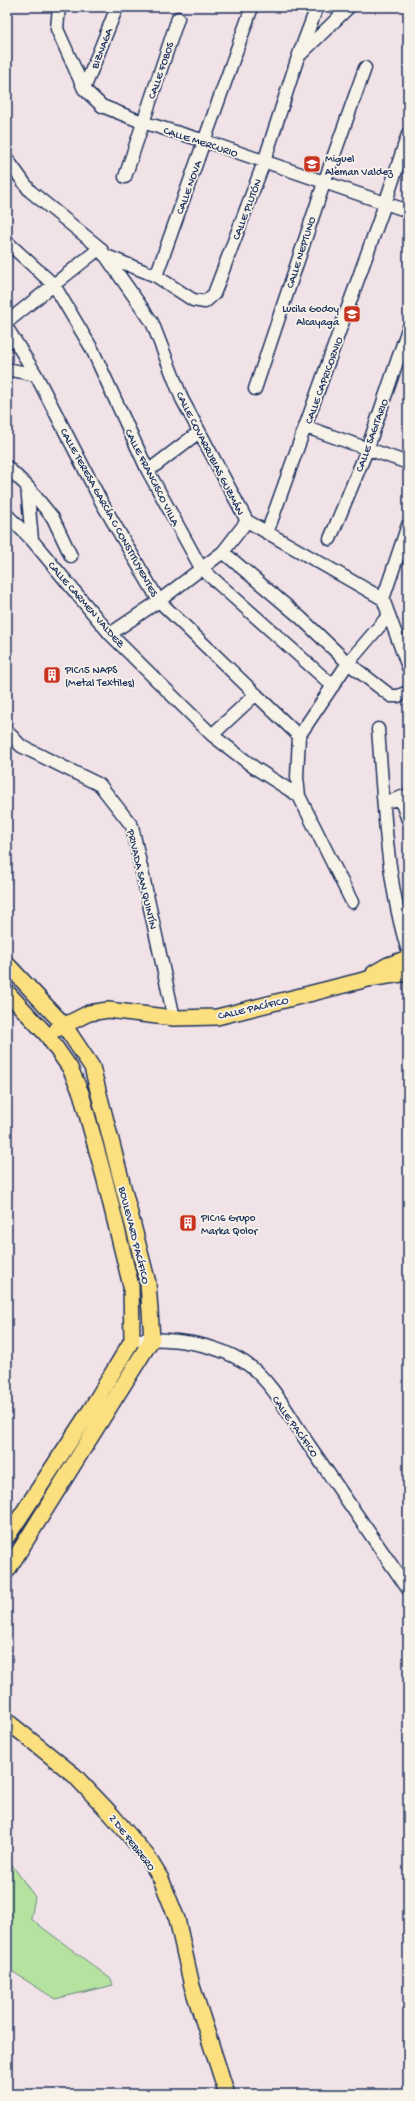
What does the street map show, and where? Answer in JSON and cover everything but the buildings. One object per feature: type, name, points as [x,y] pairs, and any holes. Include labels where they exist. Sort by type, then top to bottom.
[{"type":"main road","name":"CALLE PACÍFICO","points":[[368,979],[376,970],[408,958]]},
{"type":"main road","name":"BOULEVARD PACÍFICO","points":[[7,964],[64,1025],[92,1067],[148,1283],[152,1339]]},
{"type":"main road","name":"CALLE PACÍFICO","points":[[47,1035],[89,1013],[108,1010],[174,1018],[217,1017],[368,979],[408,973]]},
{"type":"main road","name":"BOULEVARD PACÍFICO","points":[[7,992],[47,1035],[70,1068],[81,1093],[106,1180],[131,1286],[132,1340]]},
{"type":"main road","points":[[7,1571],[152,1339]]},
{"type":"main road","points":[[7,1537],[91,1409],[132,1340]]},
{"type":"main road","name":"2 DE FEBRERO","points":[[7,1721],[74,1775],[111,1814],[147,1856],[161,1879],[177,1919],[192,1986],[227,2094]]},
{"type":"street","name":"CALLE MERCURIO","points":[[59,7],[57,29],[84,89],[102,106],[142,122],[205,141],[408,212]]},
{"type":"street","name":"BIZNAGA","points":[[84,89],[117,7]]},
{"type":"street","name":"CALLE NOVA","points":[[156,276],[252,7]]},
{"type":"street","name":"CALLE PLUTÓN","points":[[102,252],[156,276],[193,300],[205,302],[214,294],[264,162],[298,57],[317,7]]},
{"type":"street","points":[[298,57],[349,7]]},
{"type":"street","name":"CALLE FOBOS","points":[[125,177],[142,122],[178,18]]},
{"type":"street","name":"CALLE NEPTUNO","points":[[255,389],[324,183],[365,68]]},
{"type":"street","name":"CALLE CAPRICORNIO","points":[[267,533],[385,204],[408,134]]},
{"type":"street","points":[[7,159],[30,192],[102,252],[54,284],[7,322]]},
{"type":"street","name":"CALLE FRANCISCO VILLA","points":[[7,242],[54,284],[92,349],[148,471],[201,568],[334,686]]},
{"type":"street","name":"CALLE COVARRUBIAS GUZMÁN","points":[[102,252],[152,322],[182,398],[247,521],[382,599]]},
{"type":"street","name":"CALLE TERESA GARCÍA C CONSTITUYENTES","points":[[7,328],[36,375],[102,503],[159,600],[299,736]]},
{"type":"street","name":"CALLE SAGITARIO","points":[[330,539],[366,450],[408,329]]},
{"type":"street","points":[[7,369],[36,375]]},
{"type":"street","points":[[306,427],[366,450],[408,463]]},
{"type":"street","points":[[148,471],[199,432]]},
{"type":"street","points":[[7,467],[27,486],[53,518],[71,556]]},
{"type":"street","points":[[27,486],[32,540]]},
{"type":"street","name":"CALLE CARMEN VALDEZ","points":[[7,515],[32,540],[110,634],[212,735],[255,768],[299,796]]},
{"type":"street","points":[[110,634],[159,600],[223,552],[247,521]]},
{"type":"street","points":[[408,525],[382,599],[408,667]]},
{"type":"street","points":[[223,552],[301,618],[348,663],[391,696],[398,696],[408,692]]},
{"type":"street","points":[[352,902],[299,796],[297,777],[299,736],[348,663],[389,615]]},
{"type":"street","points":[[212,735],[256,694]]},
{"type":"street","points":[[378,729],[391,868],[402,932],[408,951]]},
{"type":"street","name":"PRIVADA SAN QUINTÍN","points":[[7,731],[21,746],[100,785],[132,826],[174,1018]]},
{"type":"street","points":[[384,803],[404,797],[408,820]]},
{"type":"street","name":"CALLE PACÍFICO","points":[[132,1340],[152,1339],[199,1344],[226,1353],[254,1370],[280,1402],[408,1589]]},
{"type":"green space","points":[[7,1858],[35,1897],[31,1919],[111,1979],[113,1985],[55,1999],[7,1968]]},
{"type":"place","name":"Miguel Aleman Valdez","points":[[312,164]]},
{"type":"place","name":"Lucila Godoy Alcayaga","points":[[352,314]]},
{"type":"place","name":"PIC15 NAPS (Metal Textiles)","points":[[52,675]]},
{"type":"place","name":"PIC16 Grupo Marka Qolor","points":[[188,1223]]}]
